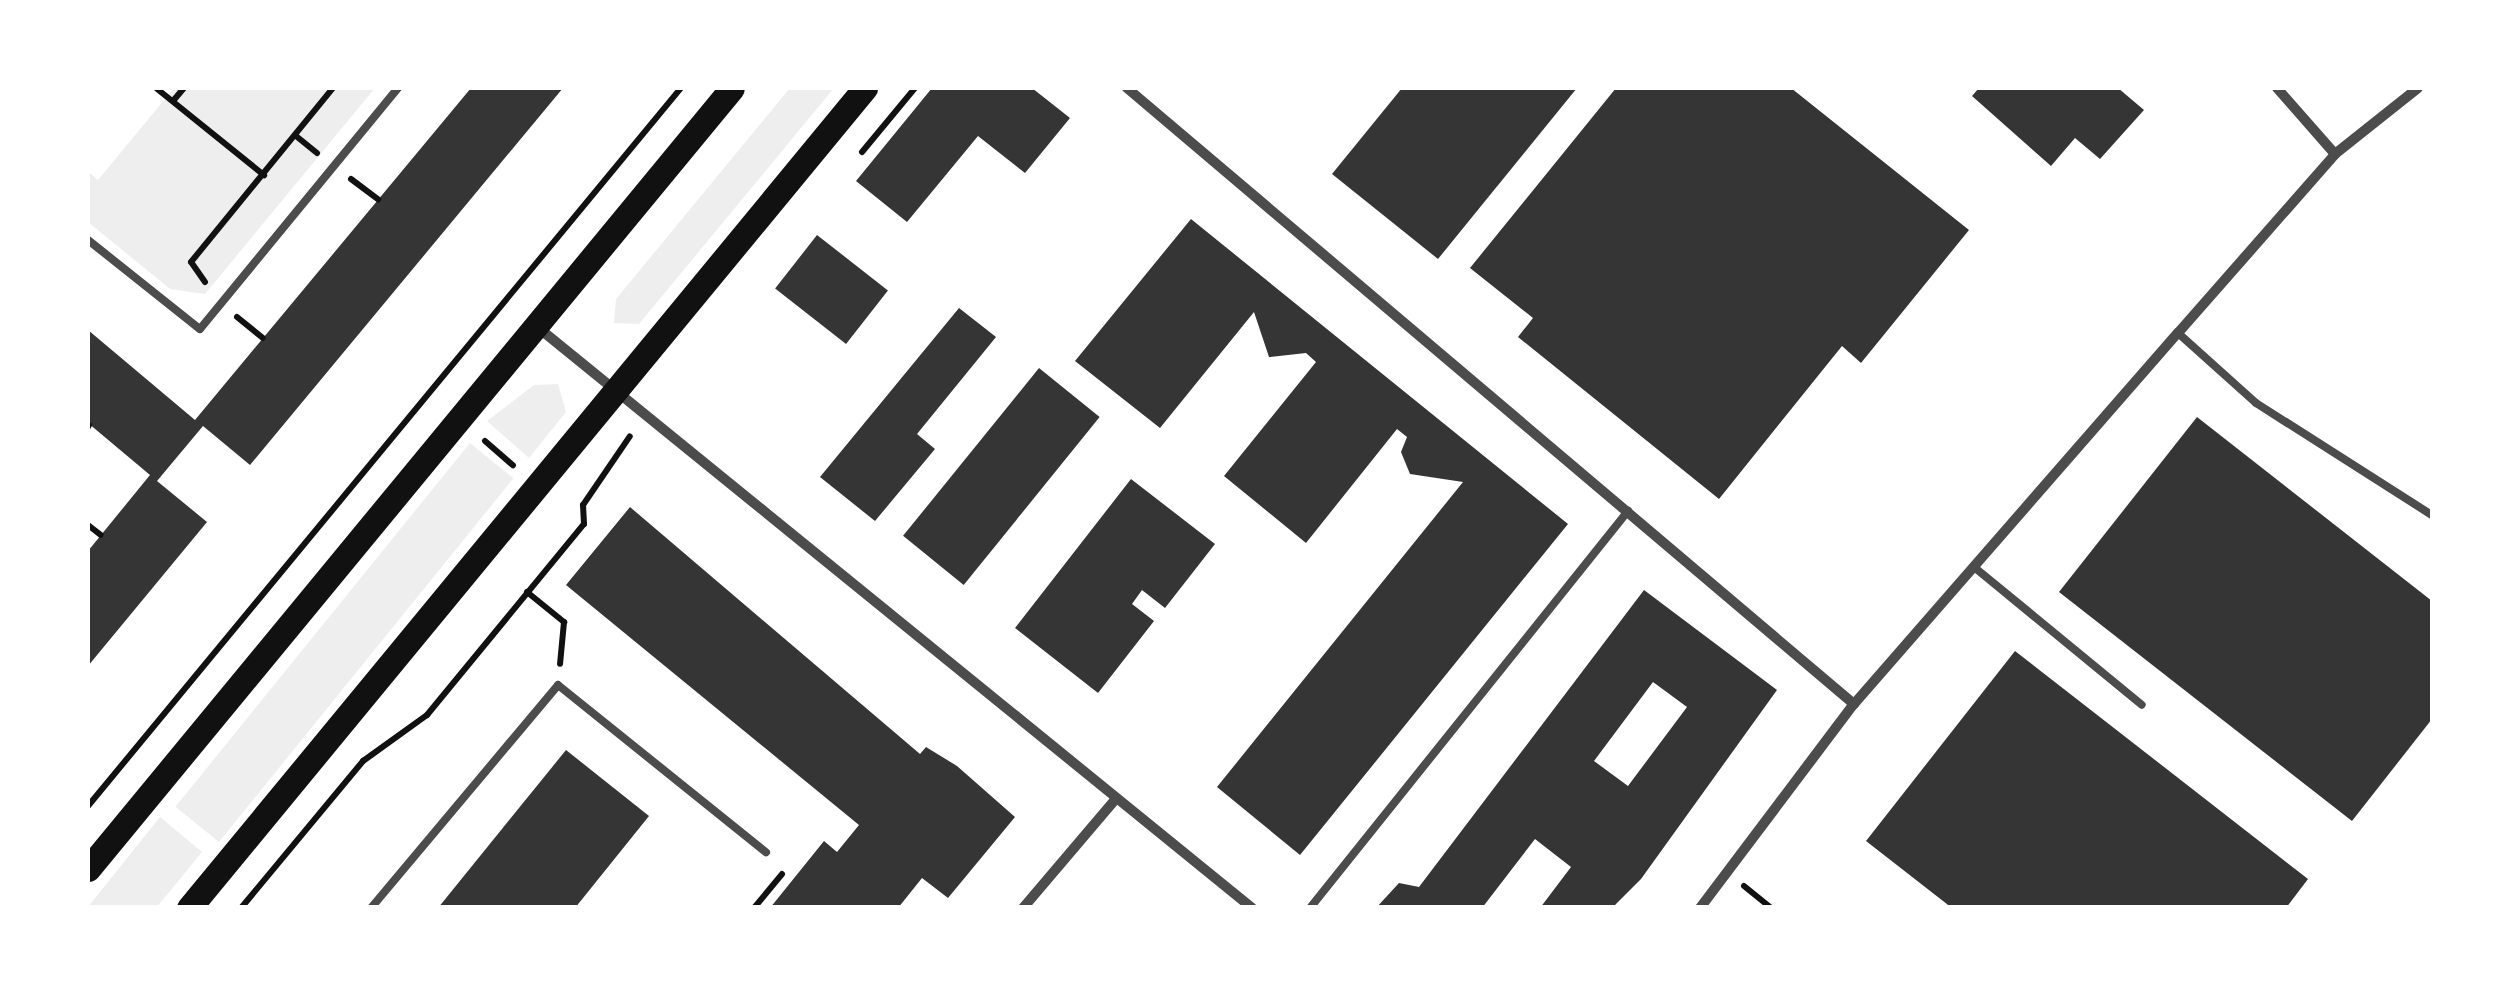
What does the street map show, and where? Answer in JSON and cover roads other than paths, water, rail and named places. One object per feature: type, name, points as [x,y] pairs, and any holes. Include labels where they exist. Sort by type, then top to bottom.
[{"type":"main road","points":[[88,869],[732,88]]},
{"type":"main road","points":[[189,908],[865,88]]},
{"type":"street","points":[[1128,88],[1854,704]]},
{"type":"street","points":[[2277,88],[2336,154]]},
{"type":"street","points":[[1700,908],[1854,704],[2336,154],[2418,88]]},
{"type":"street","points":[[535,325],[1252,908]]},
{"type":"street","points":[[1023,908],[1115,800]]},
{"type":"lane","points":[[88,240],[200,329],[398,88]]},
{"type":"lane","points":[[2178,334],[2256,403],[2432,515]]},
{"type":"lane","points":[[1310,908],[1628,511]]},
{"type":"lane","points":[[1974,567],[2142,704]]},
{"type":"lane","points":[[370,908],[558,686],[766,852]]}]
